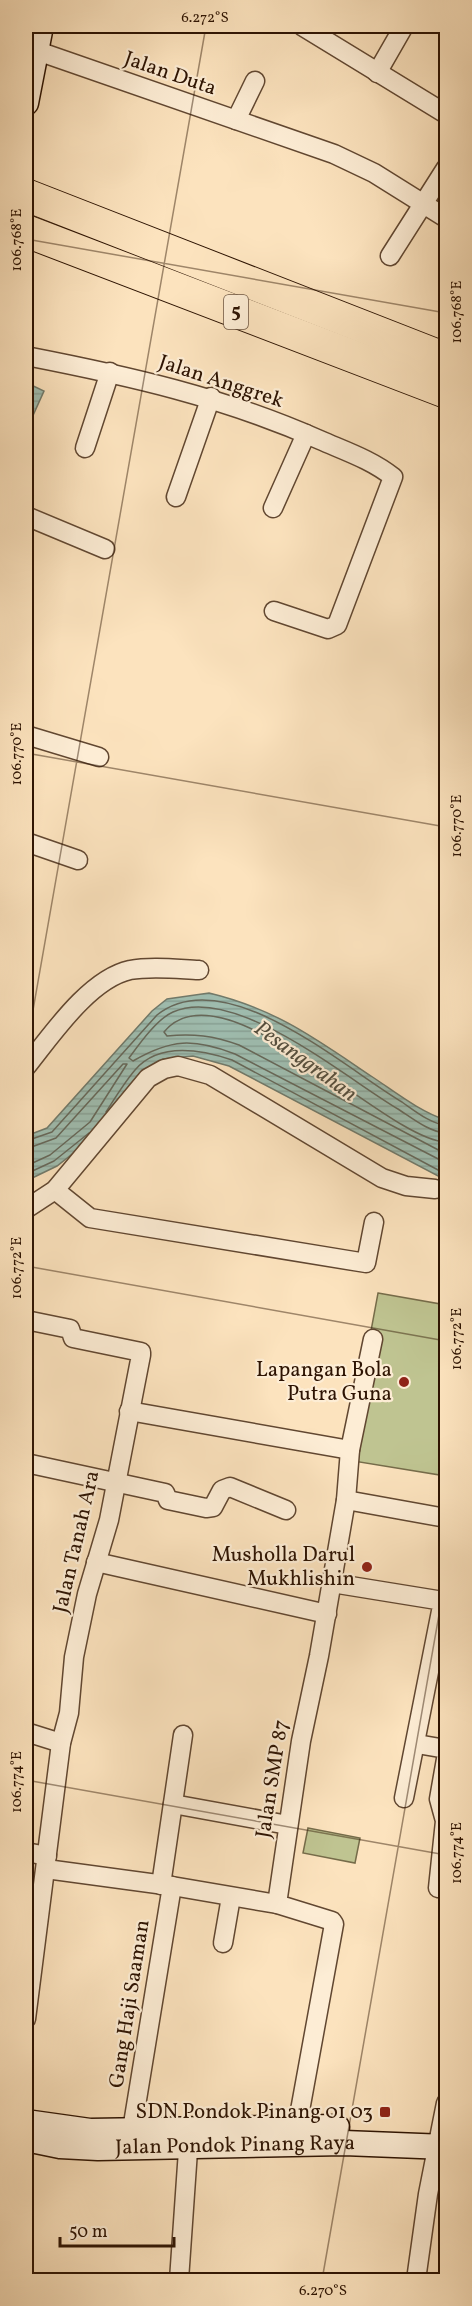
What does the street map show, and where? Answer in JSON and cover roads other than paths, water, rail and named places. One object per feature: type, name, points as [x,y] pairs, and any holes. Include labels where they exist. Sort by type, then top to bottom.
[{"type":"highway","name":"5","points":[[27,195],[447,359]]},
{"type":"highway","name":"5","points":[[26,231],[447,392]]},
{"type":"main road","points":[[26,103],[30,49],[41,26]]},
{"type":"main road","name":"Jalan Pondok Pinang Raya","points":[[26,2121],[50,2127],[90,2131],[132,2130],[189,2137],[344,2143],[443,2139]]},
{"type":"main road","name":"Jalan Pondok Pinang Raya","points":[[26,2139],[60,2146],[98,2148],[297,2127],[443,2139]]},
{"type":"street","points":[[302,26],[447,114]]},
{"type":"street","points":[[377,73],[404,26]]},
{"type":"street","name":"Jalan Duta","points":[[30,49],[334,154],[374,173],[447,218]]},
{"type":"street","points":[[236,120],[255,81]]},
{"type":"street","points":[[390,256],[447,168]]},
{"type":"street","name":"Jalan Anggrek","points":[[26,356],[110,372],[211,397],[373,463],[393,477],[337,625],[328,629],[274,611]]},
{"type":"street","points":[[85,448],[110,372]]},
{"type":"street","points":[[176,497],[211,397]]},
{"type":"street","points":[[273,507],[306,434]]},
{"type":"street","points":[[26,516],[105,549]]},
{"type":"street","points":[[26,735],[99,757]]},
{"type":"street","points":[[26,842],[78,860]]},
{"type":"street","points":[[26,1067],[97,986],[112,976],[133,970],[199,970]]},
{"type":"street","points":[[26,1209],[55,1190],[148,1078],[164,1069],[178,1066],[210,1076],[382,1178],[406,1186],[435,1189]]},
{"type":"street","points":[[55,1190],[90,1218],[366,1263],[374,1222]]},
{"type":"street","name":"Jalan Tanah Ara","points":[[26,1320],[70,1329],[73,1338],[141,1352],[109,1520],[96,1562],[74,1657],[69,1713],[61,1743],[46,1863],[32,1917],[26,2019]]},
{"type":"street","name":"Jalan SMP 87","points":[[277,1904],[301,1741],[327,1614],[346,1500],[350,1450],[373,1339]]},
{"type":"street","points":[[129,1411],[350,1450]]},
{"type":"street","points":[[26,1463],[165,1493],[168,1500],[206,1508],[213,1507],[222,1490],[230,1487],[286,1510]]},
{"type":"street","points":[[346,1500],[447,1518]]},
{"type":"street","points":[[96,1562],[327,1614]]},
{"type":"street","points":[[332,1583],[441,1600],[444,1604],[442,1633],[404,1798]]},
{"type":"street","points":[[26,1732],[61,1743]]},
{"type":"street","name":"Gang Haji Saaman","points":[[132,2130],[167,1885],[173,1804],[183,1735]]},
{"type":"street","points":[[417,1744],[447,1749]]},
{"type":"street","points":[[438,1888],[445,1821],[440,1799],[447,1760]]},
{"type":"street","points":[[173,1804],[288,1825]]},
{"type":"street","points":[[26,1852],[46,1863],[277,1904],[332,1921],[334,1924],[297,2127]]},
{"type":"street","points":[[223,1943],[231,1897]]},
{"type":"street","points":[[416,2280],[428,2194],[443,2139],[447,2103]]},
{"type":"street","points":[[179,2280],[189,2137]]},
{"type":"water","points":[[27,383],[44,391],[26,431],[26,387]]},
{"type":"water","name":"Pesanggrahan","points":[[209,993],[255,1008],[294,1027],[417,1107],[446,1120],[446,1176],[440,1177],[229,1066],[193,1056],[163,1059],[141,1072],[100,1132],[57,1166],[26,1181],[26,1136],[47,1128],[152,1011],[167,999]]},
{"type":"place","name":"Lapangan Bola Putra Guna","points":[[404,1382]]},
{"type":"place","name":"Musholla Darul Mukhlishin","points":[[367,1567]]},
{"type":"place","name":"SDN Pondok Pinang 01 03","points":[[385,2112]]}]
